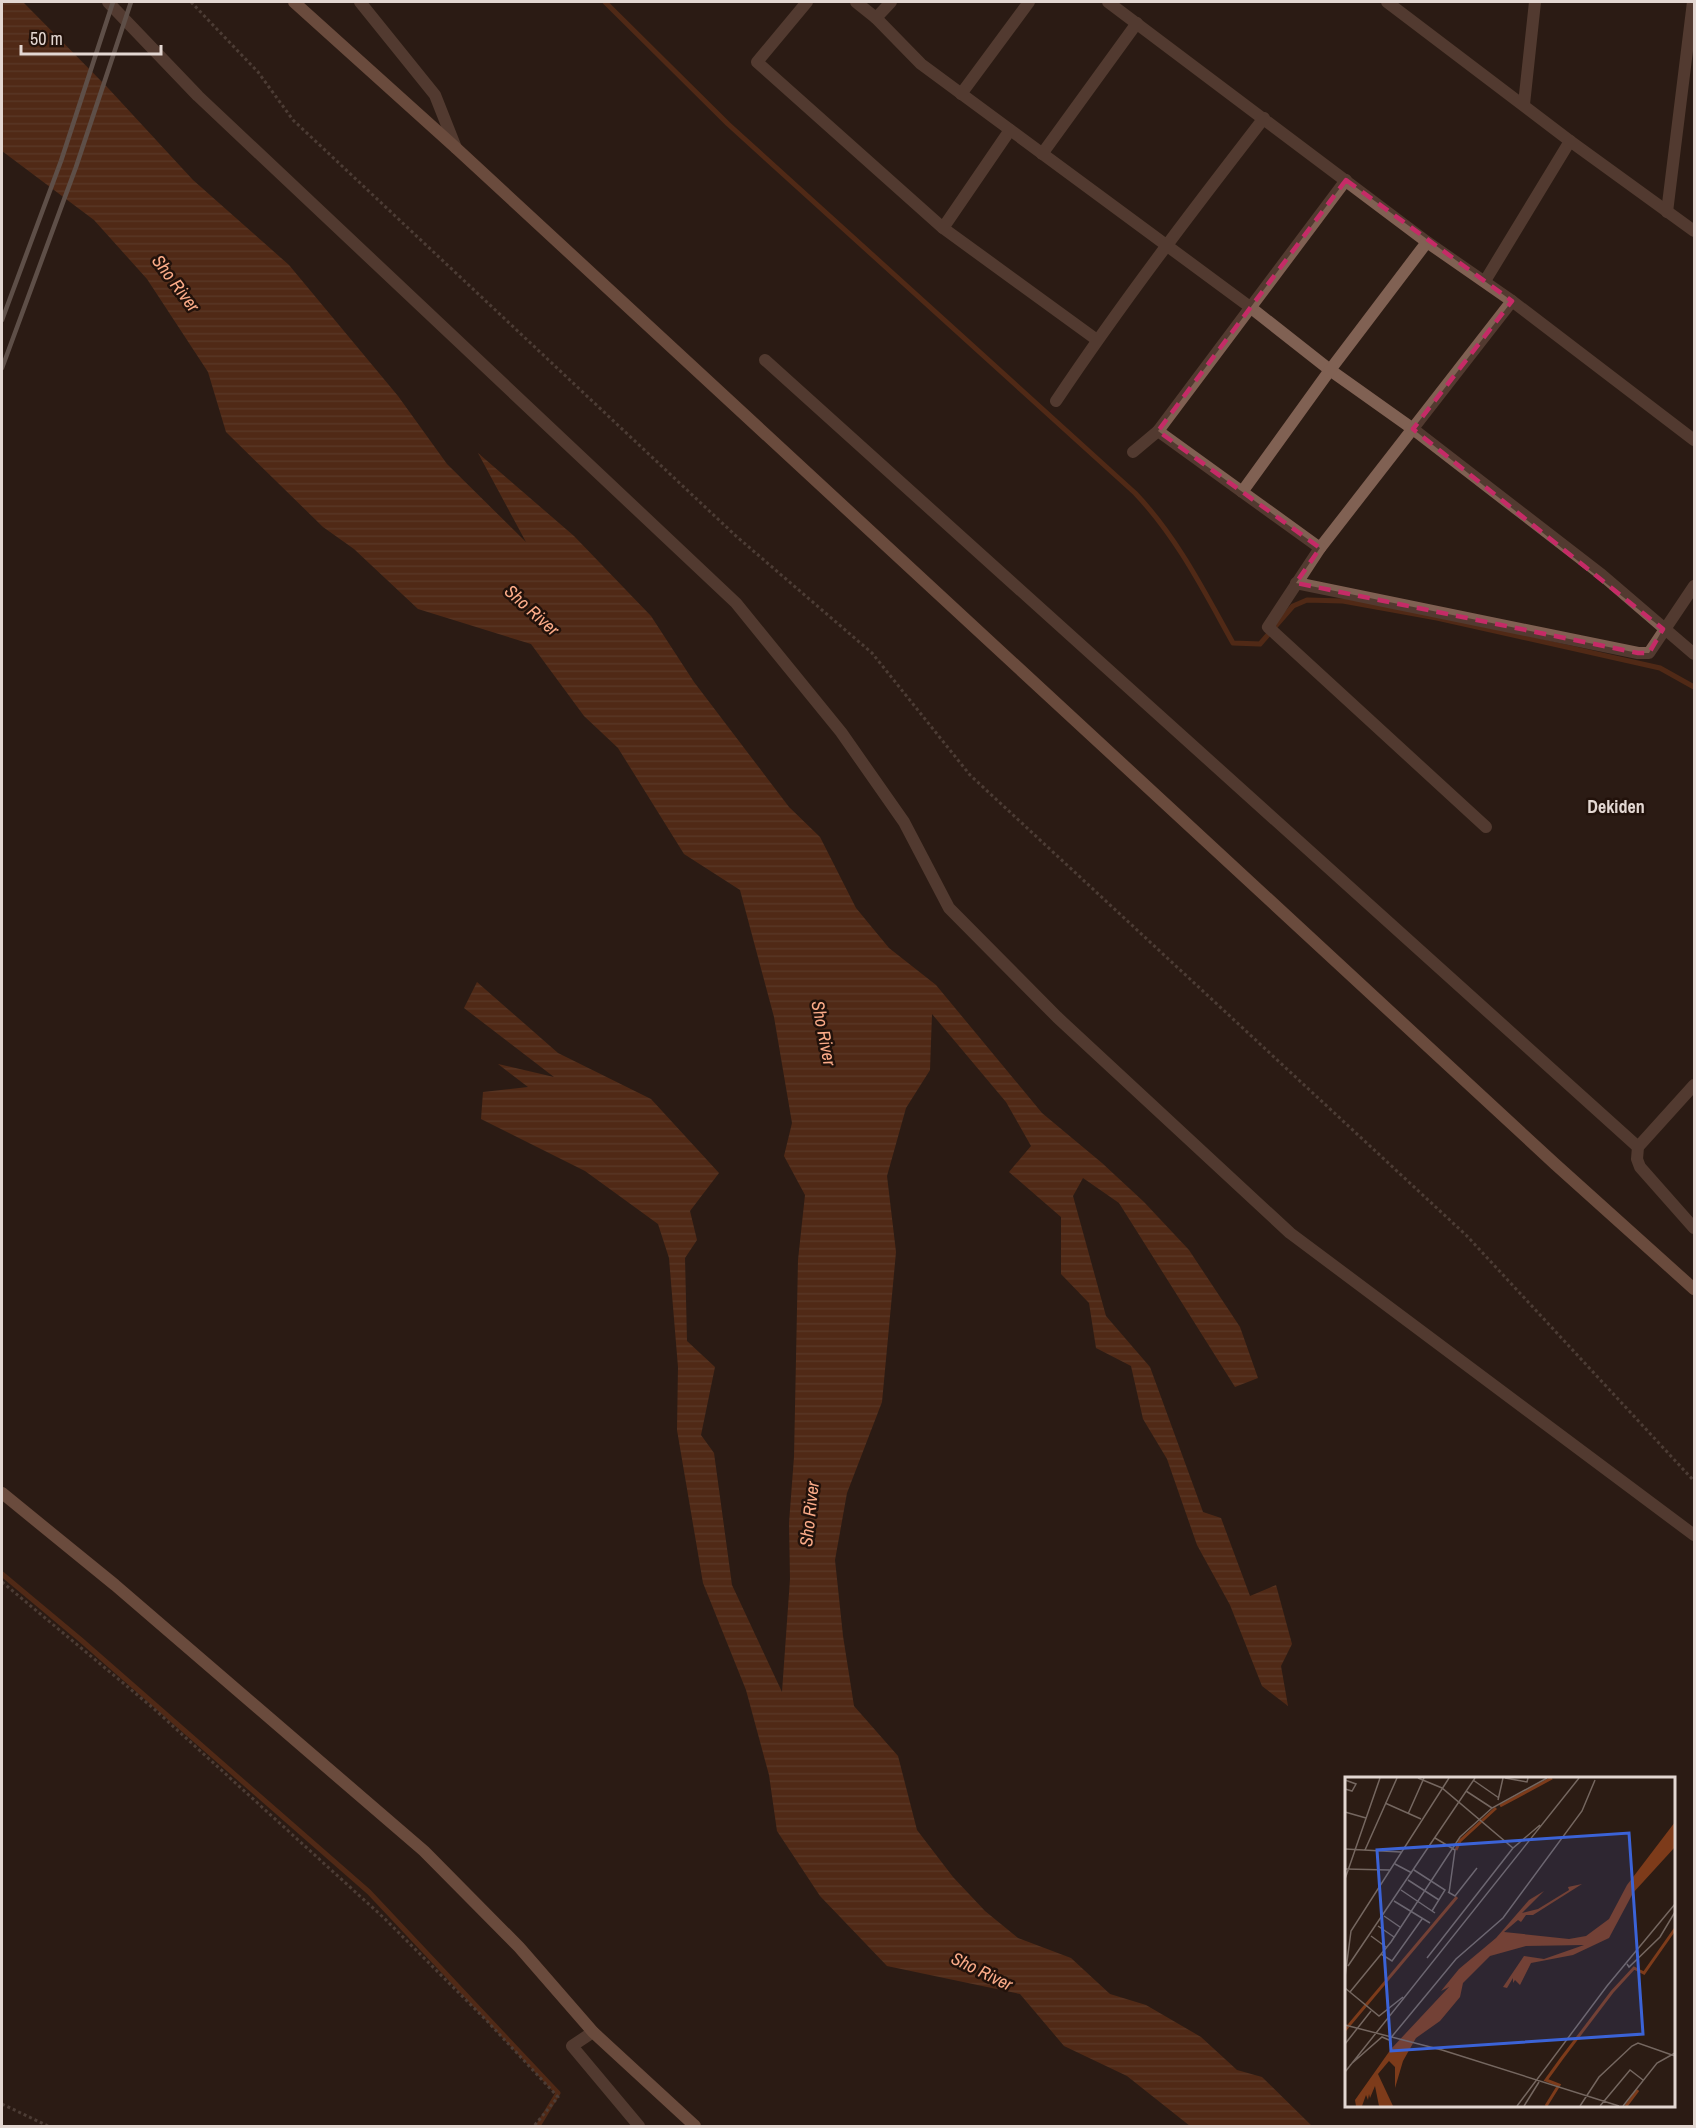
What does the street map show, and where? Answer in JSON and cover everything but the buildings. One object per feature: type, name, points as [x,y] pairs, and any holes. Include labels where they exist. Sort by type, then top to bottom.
[{"type":"street","points":[[108,2],[198,96],[736,603],[842,732],[904,822],[949,908],[1057,1017],[1290,1233],[1695,1535]]},
{"type":"street","points":[[294,2],[456,148],[1538,1148],[1695,1289]]},
{"type":"street","points":[[360,2],[435,94],[456,148]]},
{"type":"street","points":[[807,2],[757,62],[943,228],[1097,340]]},
{"type":"street","points":[[856,2],[876,18],[921,64],[1250,307],[1330,370],[1413,429],[1602,575],[1695,654]]},
{"type":"street","points":[[876,18],[891,2]]},
{"type":"street","points":[[961,94],[1029,2]]},
{"type":"street","points":[[1108,2],[1427,242],[1512,301],[1695,440]]},
{"type":"street","points":[[1387,2],[1570,141],[1695,231]]},
{"type":"street","points":[[1524,104],[1535,2]]},
{"type":"street","points":[[1667,212],[1693,2]]},
{"type":"street","points":[[1042,154],[1137,23]]},
{"type":"street","points":[[1056,400],[1166,245],[1264,118]]},
{"type":"street","points":[[943,228],[1010,130]]},
{"type":"street","points":[[1485,281],[1570,141]]},
{"type":"street","points":[[1133,452],[1158,431],[1346,180]]},
{"type":"street","points":[[1242,492],[1330,370],[1427,242]]},
{"type":"street","points":[[1486,827],[1268,627],[1320,548],[1512,301]]},
{"type":"street","points":[[765,360],[1638,1147]]},
{"type":"street","points":[[1158,431],[1320,548]]},
{"type":"street","points":[[1296,583],[1638,653],[1649,653],[1695,586]]},
{"type":"street","points":[[1695,1084],[1638,1147],[1637,1159],[1640,1167],[1695,1228]]},
{"type":"street","points":[[2,1493],[115,1585],[424,1851],[519,1947],[593,2032],[695,2127]]},
{"type":"street","points":[[593,2032],[572,2046],[639,2127]]},
{"type":"path","points":[[190,2],[258,72],[293,120],[736,536],[872,653],[970,775],[1467,1236],[1695,1481]]},
{"type":"path","points":[[2,1582],[153,1708],[384,1918],[487,2021],[558,2097],[534,2127]]},
{"type":"path","points":[[2,2104],[48,2127]]},
{"type":"highlighted area","points":[[1346,180],[1512,301],[1413,429],[1663,629],[1649,653],[1638,653],[1296,583],[1320,548],[1158,431]]},
{"type":"water","name":"Sho River","points":[[2,2],[23,2],[108,88],[193,180],[289,265],[398,396],[447,464],[526,542],[478,453],[574,536],[651,616],[694,682],[789,807],[820,837],[856,908],[889,948],[936,985],[1042,1113],[1144,1202],[1189,1250],[1240,1327],[1258,1378],[1235,1387],[1119,1203],[1083,1178],[1073,1196],[1106,1316],[1150,1367],[1203,1512],[1221,1518],[1250,1596],[1276,1585],[1292,1644],[1281,1666],[1288,1706],[1262,1686],[1230,1605],[1197,1545],[1167,1459],[1143,1419],[1131,1366],[1096,1348],[1089,1303],[1061,1274],[1061,1217],[1009,1172],[1031,1146],[1006,1102],[932,1014],[930,1070],[906,1108],[887,1176],[896,1252],[882,1402],[847,1493],[835,1560],[843,1636],[854,1706],[898,1756],[917,1830],[953,1877],[985,1911],[1018,1938],[1071,1958],[1110,1994],[1146,2005],[1201,2037],[1237,2070],[1262,2077],[1312,2126],[1190,2126],[1127,2076],[1064,2046],[1020,1994],[887,1966],[820,1896],[777,1831],[769,1775],[746,1690],[703,1583],[677,1430],[678,1367],[669,1258],[658,1224],[585,1171],[481,1119],[483,1092],[528,1087],[498,1064],[554,1077],[464,1008],[477,982],[558,1053],[651,1099],[719,1173],[690,1211],[697,1240],[685,1258],[687,1341],[715,1367],[701,1435],[714,1453],[732,1585],[782,1692],[790,1579],[789,1523],[794,1457],[798,1260],[805,1195],[784,1156],[792,1123],[774,1017],[740,890],[684,854],[618,748],[584,716],[531,644],[418,609],[354,549],[323,527],[226,432],[208,372],[147,279],[94,220],[2,151]]},
{"type":"waterway","points":[[605,2],[728,124],[1135,493],[1177,546],[1233,643],[1260,644],[1293,606],[1307,600],[1343,601],[1437,618],[1660,668],[1694,687]]},
{"type":"waterway","points":[[2,1574],[81,1640],[369,1892],[558,2093],[538,2126]]},
{"type":"railway","points":[[2,320],[61,161],[113,2]]},
{"type":"railway","points":[[2,368],[76,167],[131,2]]},
{"type":"district","name":"Dekiden","points":[[1616,806]]}]
